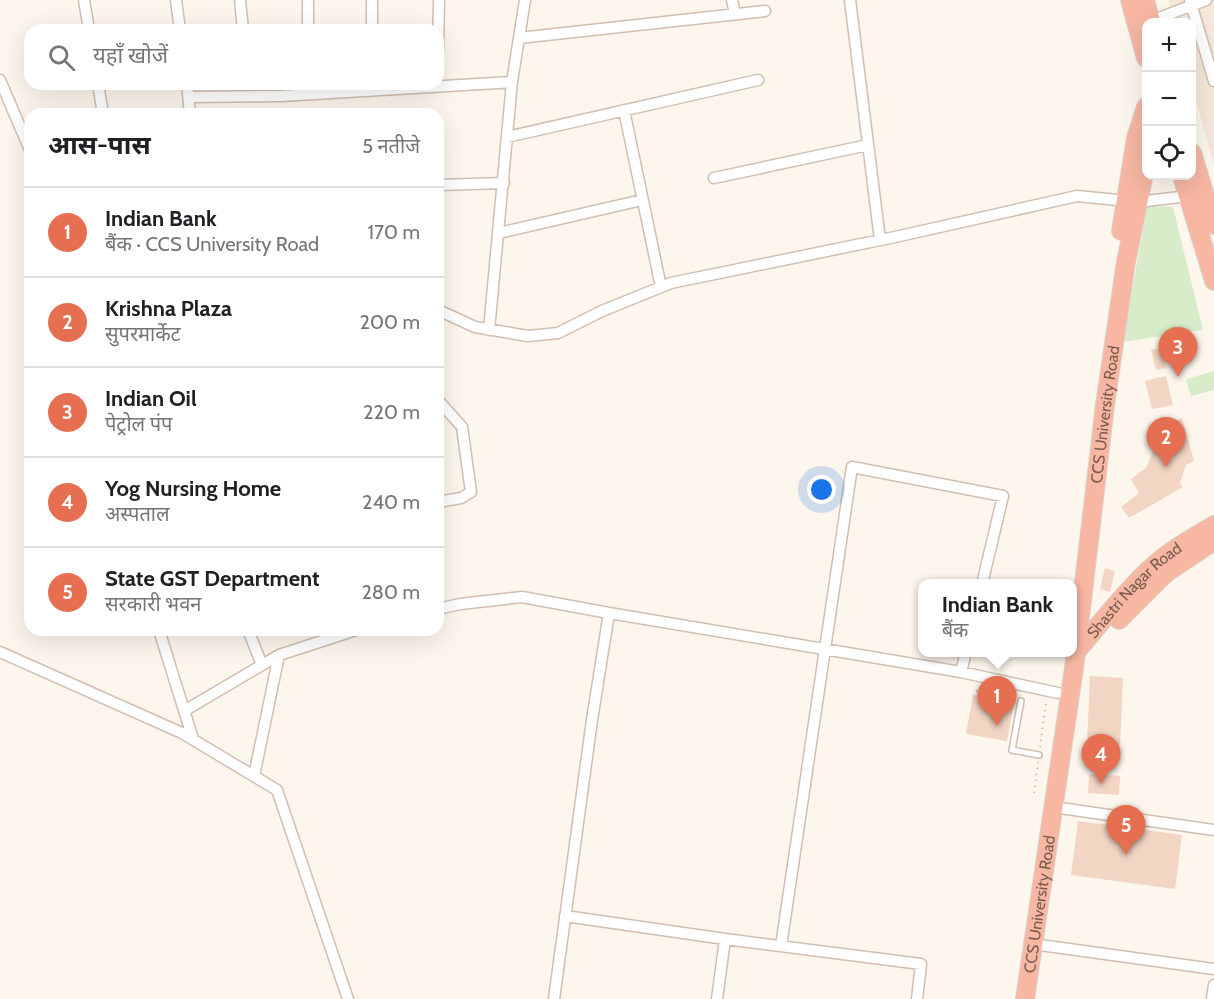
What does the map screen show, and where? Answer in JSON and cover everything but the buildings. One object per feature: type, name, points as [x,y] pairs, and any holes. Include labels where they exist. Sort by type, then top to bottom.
[{"type":"highway","points":[[1130,0],[1142,44]]},
{"type":"highway","points":[[1145,0],[1150,18]]},
{"type":"highway","name":"CCS University Road","points":[[1074,579],[1125,262],[1136,138],[1142,119]]},
{"type":"highway","points":[[1196,169],[1214,225]]},
{"type":"highway","name":"CCS University Road","points":[[1132,201],[1142,175]]},
{"type":"highway","points":[[1183,180],[1214,281]]},
{"type":"highway","name":"CCS University Road","points":[[1077,605],[1092,519],[1101,404]]},
{"type":"highway","name":"Shastri Nagar Road","points":[[1077,650],[1128,591],[1154,565],[1214,525]]},
{"type":"highway","points":[[1077,653],[1166,573],[1214,541]]},
{"type":"highway","name":"CCS University Road","points":[[1013,999],[1053,692],[1067,662]]},
{"type":"highway","name":"CCS University Road","points":[[1025,999],[1053,807],[1067,662]]},
{"type":"street","points":[[84,0],[88,24]]},
{"type":"street","points":[[176,0],[179,24]]},
{"type":"street","points":[[240,0],[242,24]]},
{"type":"street","points":[[308,0],[308,24]]},
{"type":"street","points":[[372,0],[372,24]]},
{"type":"street","points":[[439,0],[439,24]]},
{"type":"street","points":[[489,330],[512,82],[525,0]]},
{"type":"street","points":[[732,0],[735,14]]},
{"type":"street","points":[[850,0],[880,240]]},
{"type":"street","points":[[1159,18],[1191,3],[1206,0]]},
{"type":"street","points":[[1191,3],[1214,81]]},
{"type":"street","points":[[519,38],[765,11]]},
{"type":"street","points":[[0,80],[24,128]]},
{"type":"street","points":[[507,137],[758,80]]},
{"type":"street","points":[[444,85],[512,82]]},
{"type":"street","points":[[99,90],[102,108]]},
{"type":"street","points":[[188,90],[190,108]]},
{"type":"street","points":[[189,97],[281,96],[334,90]]},
{"type":"street","points":[[624,110],[661,287]]},
{"type":"street","points":[[714,178],[868,145]]},
{"type":"street","points":[[444,185],[504,183]]},
{"type":"street","points":[[444,313],[475,327],[489,330],[528,336],[558,333],[602,311],[670,283],[880,240],[1077,196],[1132,201],[1188,196]]},
{"type":"street","points":[[499,233],[642,200]]},
{"type":"street","points":[[444,407],[462,427],[471,492],[460,498],[444,501]]},
{"type":"street","points":[[781,946],[852,467],[1003,496],[983,579]]},
{"type":"street","points":[[444,608],[522,597],[961,672],[1053,692]]},
{"type":"street","points":[[554,999],[609,613]]},
{"type":"street","points":[[161,636],[192,739]]},
{"type":"street","points":[[250,636],[262,665]]},
{"type":"street","points":[[184,711],[279,655],[338,636]]},
{"type":"street","points":[[0,652],[192,739],[277,790],[348,999]]},
{"type":"street","points":[[254,776],[279,655]]},
{"type":"street","points":[[961,672],[965,657]]},
{"type":"street","points":[[1053,807],[1214,830]]},
{"type":"street","points":[[565,916],[921,964],[917,999]]},
{"type":"street","points":[[717,999],[726,939]]},
{"type":"street","points":[[1033,944],[1214,969]]},
{"type":"street","points":[[1212,999],[1214,985]]},
{"type":"lane","points":[[1021,701],[1012,750],[1038,755]]},
{"type":"path","points":[[976,691],[1021,701]]},
{"type":"path","points":[[1034,794],[1038,755],[1053,692]]},
{"type":"shaded area","points":[[1168,0],[1214,0],[1214,166],[1196,100],[1196,18],[1173,18]]},
{"type":"green space","points":[[1147,206],[1173,207],[1203,330],[1123,342]]},
{"type":"green space","points":[[1214,371],[1214,390],[1191,396],[1186,379]]},
{"type":"place","name":"Indian Oil","points":[[1178,377]]},
{"type":"place","name":"Krishna Plaza","points":[[1166,467]]},
{"type":"place","name":"Indian Bank","points":[[997,726]]},
{"type":"place","name":"Yog Nursing Home","points":[[1101,784]]},
{"type":"place","name":"State GST Department","points":[[1126,855]]}]
